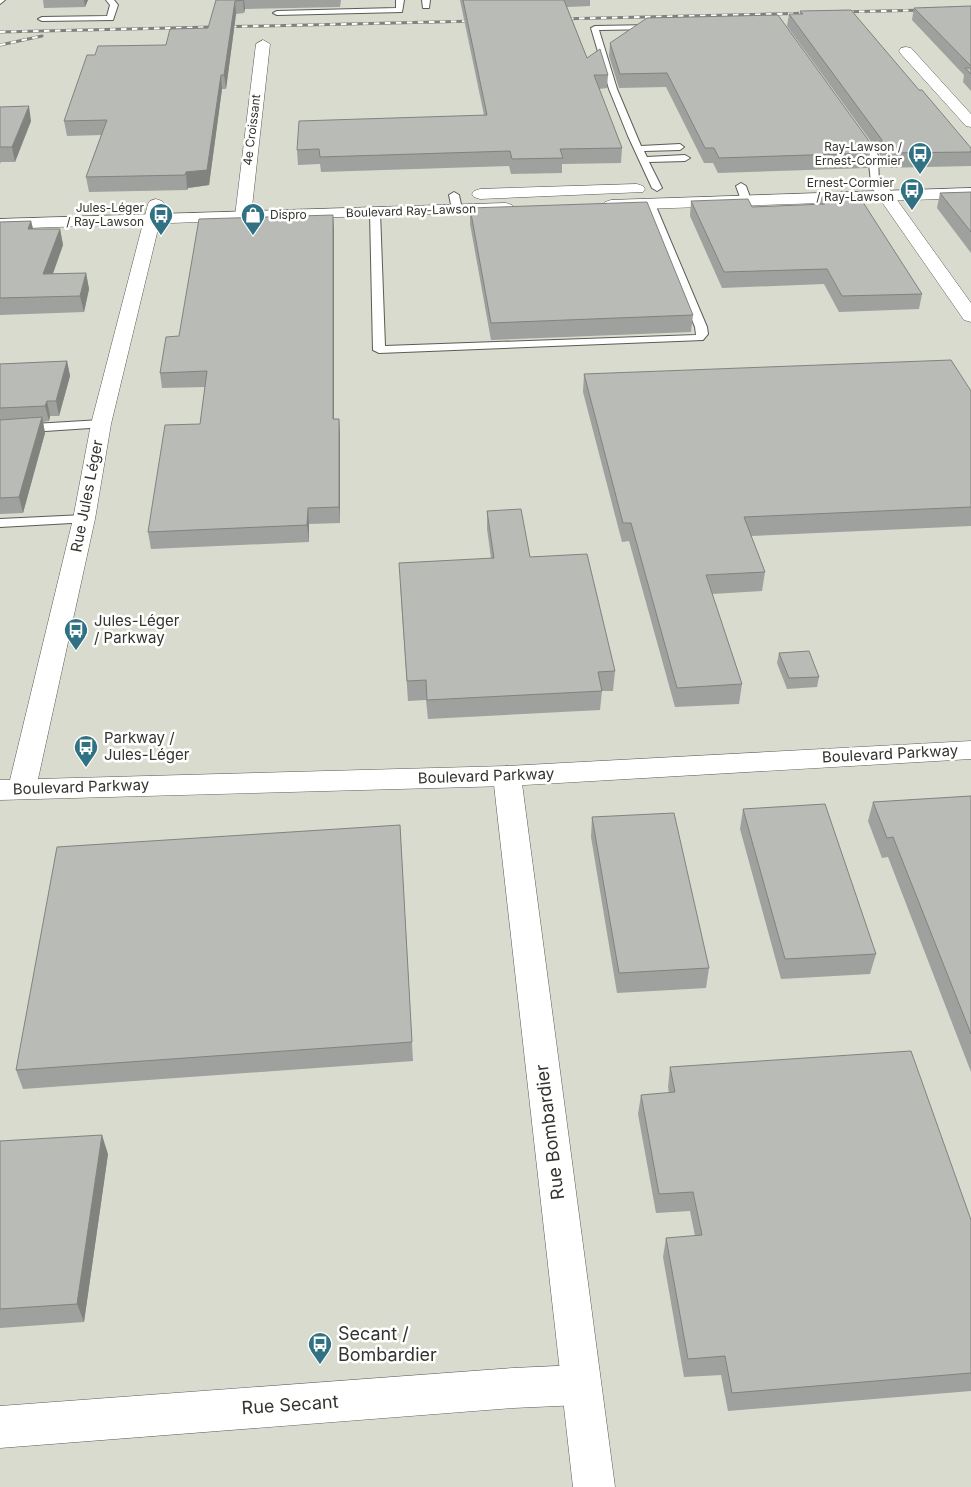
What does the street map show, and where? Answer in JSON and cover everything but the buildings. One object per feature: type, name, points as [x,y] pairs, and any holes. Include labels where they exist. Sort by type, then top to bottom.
[{"type":"street","name":"4e Croissant","points":[[244,208],[262,44]]},
{"type":"street","points":[[906,51],[971,123]]},
{"type":"street","name":"Boulevard Ray-Lawson","points":[[881,189],[971,179]]},
{"type":"street","name":"Boulevard Ray-Lawson","points":[[244,208],[375,212],[455,202],[657,188],[743,193],[881,189],[971,193]]},
{"type":"street","points":[[881,189],[971,316]]},
{"type":"street","name":"Boulevard Ray-Lawson","points":[[0,209],[154,211],[455,202],[650,204],[743,193]]},
{"type":"street","name":"Boulevard Ray-Lawson","points":[[0,224],[154,211]]},
{"type":"street","name":"Rue Jules Léger","points":[[11,789],[84,519],[101,424],[154,211]]},
{"type":"street","name":"Boulevard Parkway","points":[[11,789],[508,776],[971,750]]},
{"type":"street","name":"Rue Bombardier","points":[[508,776],[580,1385],[594,1487]]},
{"type":"street","name":"Rue Secant","points":[[0,1427],[513,1388],[580,1385]]},
{"type":"lane","points":[[42,19],[110,18],[114,4],[110,0]]},
{"type":"lane","points":[[277,13],[399,10],[400,0]]},
{"type":"lane","points":[[657,188],[638,149],[614,89],[596,28],[663,26]]},
{"type":"lane","points":[[851,124],[873,155],[881,189]]},
{"type":"lane","points":[[638,149],[680,147]]},
{"type":"lane","points":[[644,160],[685,158]]},
{"type":"lane","points":[[375,212],[379,350],[699,338],[702,334],[700,327],[650,204]]},
{"type":"lane","points":[[0,430],[101,424]]},
{"type":"lane","points":[[0,523],[84,519]]},
{"type":"shaded area","points":[[0,0],[971,0],[971,1487],[0,1487]]},
{"type":"railway","points":[[837,12],[927,10]]},
{"type":"railway","points":[[557,19],[815,13]]},
{"type":"railway","points":[[0,32],[477,21]]},
{"type":"railway","points":[[0,45],[42,36]]},
{"type":"place","name":"Ray-Lawson / Ernest-Cormier","points":[[920,175]]},
{"type":"place","name":"Ernest-Cormier / Ray-Lawson","points":[[912,211]]},
{"type":"place","name":"Jules-Léger / Ray-Lawson","points":[[161,236]]},
{"type":"place","name":"Dispro","points":[[253,236]]},
{"type":"place","name":"Jules-Léger / Parkway","points":[[76,651]]},
{"type":"place","name":"Parkway / Jules-Léger","points":[[86,768]]},
{"type":"place","name":"Secant / Bombardier","points":[[320,1365]]}]
